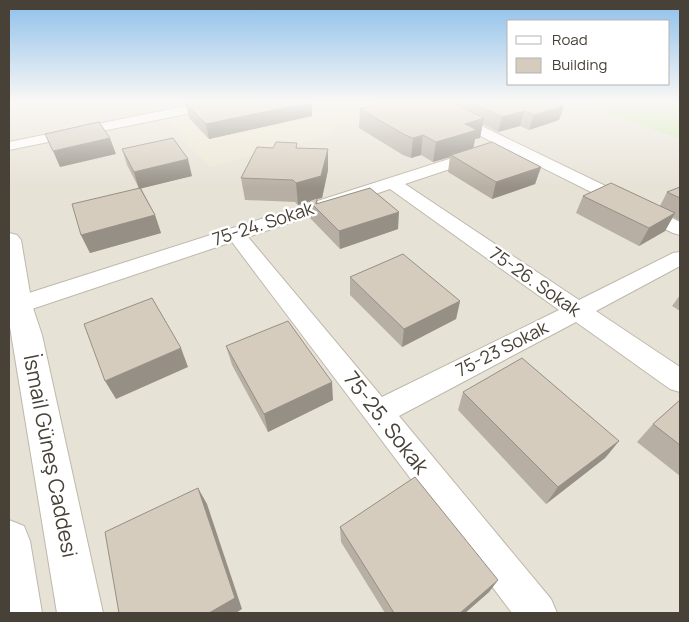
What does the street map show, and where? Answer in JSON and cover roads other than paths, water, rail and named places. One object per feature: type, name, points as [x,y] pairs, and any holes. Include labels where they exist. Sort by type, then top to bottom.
[{"type":"street","points":[[9,146],[87,130]]},
{"type":"street","points":[[478,130],[680,229]]},
{"type":"street","name":"75-24. Sokak","points":[[18,327],[235,233],[508,145]]},
{"type":"street","name":"75-26. Sokak","points":[[391,182],[680,381]]},
{"type":"street","name":"75-25. Sokak","points":[[235,233],[537,613]]},
{"type":"street","name":"İsmail Güneş Caddesi","points":[[9,240],[18,327],[80,613]]},
{"type":"street","name":"75-23 Sokak","points":[[378,413],[680,258]]},
{"type":"street","points":[[9,540],[19,613]]}]
